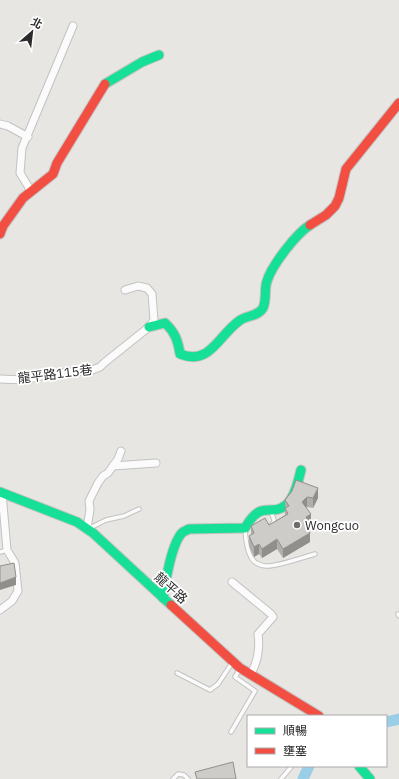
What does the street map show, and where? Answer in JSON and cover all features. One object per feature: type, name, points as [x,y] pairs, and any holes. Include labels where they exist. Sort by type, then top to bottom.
[{"type":"street","points":[[32,191],[20,173],[22,148],[28,137],[73,26]]},
{"type":"street","points":[[0,234],[3,226],[23,198],[53,174],[64,150],[100,88],[105,83],[142,62],[159,55]]},
{"type":"street","points":[[149,327],[165,323],[174,330],[178,339],[180,354],[185,357],[197,358],[205,354],[241,319],[252,316],[262,310],[264,292],[267,280],[271,273],[294,240],[307,227],[336,206],[340,194],[343,175],[346,169],[399,104]]},
{"type":"street","points":[[0,124],[8,126],[28,137]]},
{"type":"street","points":[[125,290],[138,286],[147,288],[152,294],[154,320],[149,327]]},
{"type":"street","name":"龍平路115巷","points":[[0,379],[25,380],[48,374],[92,370],[100,367],[149,327]]},
{"type":"street","points":[[87,529],[90,509],[89,501],[98,483],[113,466],[121,451]]},
{"type":"street","points":[[113,466],[156,463]]},
{"type":"street","points":[[163,598],[165,583],[174,550],[182,532],[189,529],[249,527],[248,521],[255,512],[262,509],[279,508],[286,505],[301,470]]},
{"type":"street","points":[[0,610],[12,601],[18,591],[15,563],[3,551],[1,492]]},
{"type":"street","name":"龍平路","points":[[1,492],[77,522],[87,529],[232,662],[316,715]]},
{"type":"street","points":[[232,582],[273,617],[258,634],[259,646],[255,665],[251,674]]},
{"type":"street","points":[[359,767],[370,779]]},
{"type":"lane","points":[[87,529],[106,520],[124,516],[138,509]]},
{"type":"lane","points":[[267,525],[274,524],[270,509]]},
{"type":"lane","points":[[249,527],[247,549],[251,558],[262,565],[274,565],[315,554]]},
{"type":"lane","points":[[177,673],[210,690],[218,684],[232,662]]},
{"type":"lane","points":[[231,732],[255,691],[235,677],[240,668]]},
{"type":"lane","points":[[281,779],[291,767]]},
{"type":"lane","points":[[172,779],[178,774],[184,775],[188,779]]},
{"type":"building","name":"Wongcuo","points":[[296,480],[318,488],[313,498],[307,497],[302,502],[311,514],[306,517],[309,522],[306,524],[310,533],[283,549],[277,539],[262,549],[259,544],[254,547],[249,536],[254,533],[251,526],[265,518],[269,525],[288,514],[285,508],[289,506],[285,500],[292,491]]},
{"type":"building","points":[[14,563],[16,577],[0,583],[0,566]]},
{"type":"building","points":[[233,762],[236,779],[197,779],[195,772]]},
{"type":"waterway","points":[[387,722],[399,719]]},
{"type":"waterway","points":[[303,779],[309,767]]},
{"type":"traffic: fast","points":[[105,84],[142,62],[159,55]]},
{"type":"traffic: fast","points":[[149,327],[165,323],[176,337],[180,354],[190,357],[199,356],[206,353],[213,348],[239,321],[261,311],[264,305],[267,281],[270,274],[292,242],[304,229],[310,225]]},
{"type":"traffic: fast","points":[[163,598],[172,553],[179,537],[183,532],[189,529],[245,528],[251,519],[261,511],[275,510],[289,502],[294,493],[301,470]]},
{"type":"traffic: fast","points":[[0,492],[77,522],[93,533],[171,605]]},
{"type":"traffic: fast","points":[[360,767],[370,779]]},
{"type":"traffic: jam","points":[[0,234],[3,226],[23,198],[53,174],[57,163],[105,84]]},
{"type":"traffic: jam","points":[[310,225],[326,215],[335,206],[339,198],[346,169],[399,103]]},
{"type":"traffic: jam","points":[[171,605],[240,668],[317,715]]},
{"type":"place","name":"Wongcuo","points":[[297,525]]}]
